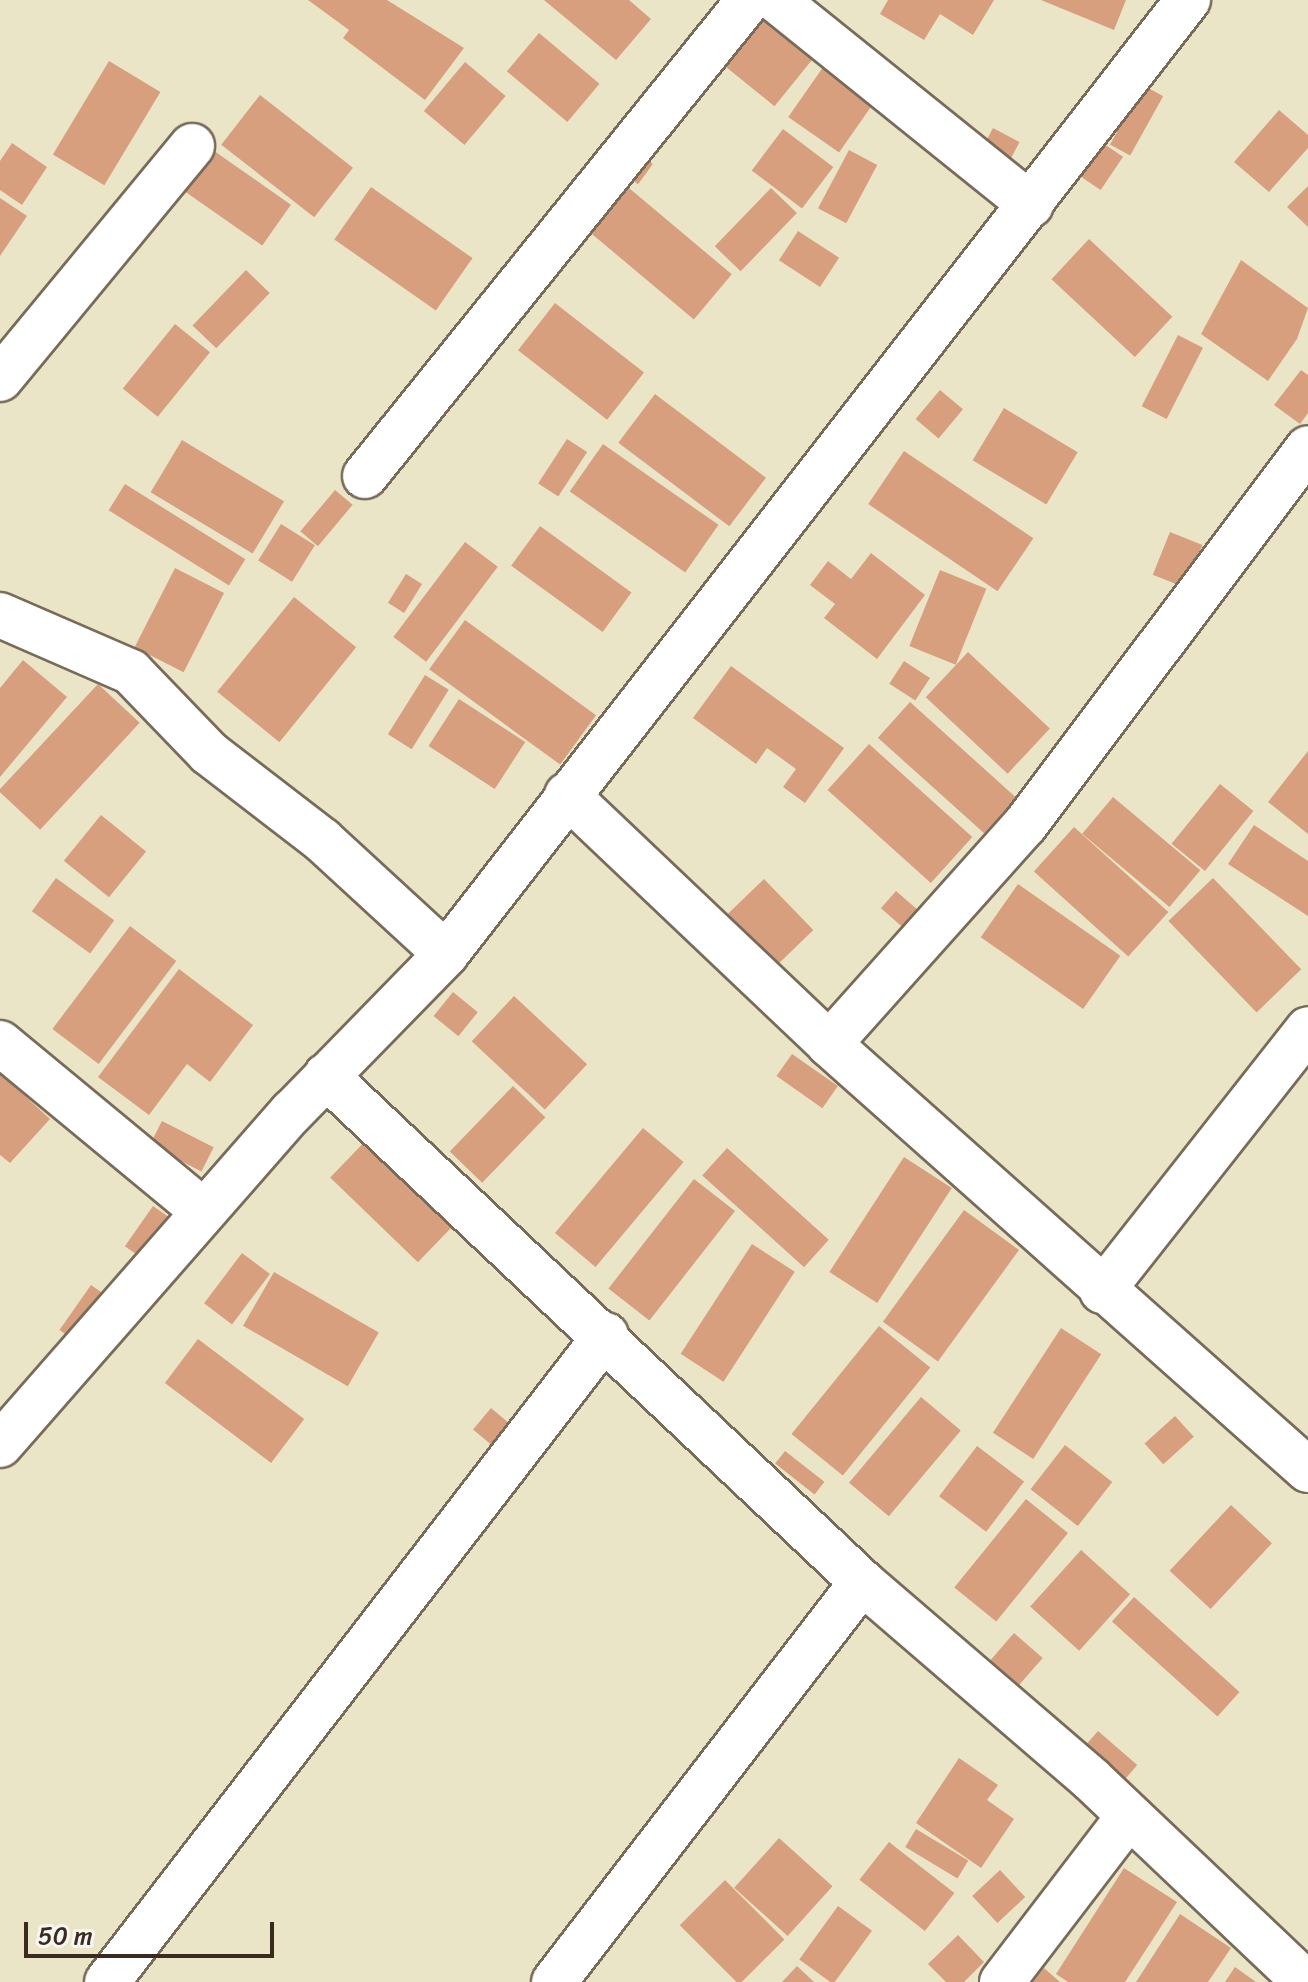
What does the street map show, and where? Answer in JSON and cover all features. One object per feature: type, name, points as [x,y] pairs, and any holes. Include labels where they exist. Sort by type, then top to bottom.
[{"type":"street","points":[[365,476],[749,0]]},
{"type":"street","points":[[776,0],[1031,205]]},
{"type":"street","points":[[0,1445],[202,1210],[326,1076],[446,954],[1188,0]]},
{"type":"street","points":[[0,379],[192,146]]},
{"type":"street","points":[[829,1044],[1025,825],[1308,448]]},
{"type":"street","points":[[0,615],[131,672],[202,746],[322,840],[446,954]]},
{"type":"street","points":[[567,795],[829,1044],[1102,1291],[1308,1470]]},
{"type":"street","points":[[1102,1291],[1308,1029]]},
{"type":"street","points":[[0,1043],[202,1210]]},
{"type":"street","points":[[326,1076],[606,1335],[862,1582],[1128,1817],[1305,1982]]},
{"type":"street","points":[[107,1982],[606,1335]]},
{"type":"street","points":[[554,1982],[862,1582]]},
{"type":"street","points":[[1002,1982],[1128,1817]]},
{"type":"building","points":[[308,0],[387,0],[464,48],[425,100],[343,38],[349,30]]},
{"type":"building","points":[[544,0],[629,0],[651,19],[616,60]]},
{"type":"building","points":[[888,0],[994,0],[973,35],[940,14],[924,40],[880,14]]},
{"type":"building","points":[[1041,0],[1126,0],[1114,30]]},
{"type":"building","points":[[761,18],[812,60],[775,106],[723,65]]},
{"type":"building","points":[[539,33],[600,84],[567,122],[507,71]]},
{"type":"building","points":[[833,53],[884,89],[839,152],[788,117]]},
{"type":"building","points":[[109,61],[160,92],[104,185],[53,154]]},
{"type":"building","points":[[465,62],[506,96],[464,145],[424,111]]},
{"type":"building","points":[[1143,85],[1163,96],[1130,156],[1110,144]]},
{"type":"building","points":[[260,95],[353,168],[314,217],[221,145]]},
{"type":"building","points":[[1279,110],[1308,135],[1308,148],[1269,192],[1234,162]]},
{"type":"building","points":[[993,128],[1019,142],[1010,161],[983,147]]},
{"type":"building","points":[[783,129],[833,167],[802,208],[752,171]]},
{"type":"building","points":[[200,141],[291,205],[262,246],[171,182]]},
{"type":"building","points":[[12,143],[47,167],[22,205],[0,190],[0,161]]},
{"type":"building","points":[[1104,144],[1123,157],[1101,190],[1082,177]]},
{"type":"building","points":[[849,150],[877,165],[846,223],[818,208]]},
{"type":"building","points":[[635,151],[653,164],[638,184],[620,171]]},
{"type":"building","points":[[623,183],[732,274],[694,319],[585,228]]},
{"type":"building","points":[[1308,186],[1308,227],[1287,207]]},
{"type":"building","points":[[371,187],[473,258],[436,311],[334,239]]},
{"type":"building","points":[[771,188],[797,213],[741,271],[715,246]]},
{"type":"building","points":[[0,198],[27,216],[0,256]]},
{"type":"building","points":[[798,231],[839,258],[820,287],[779,260]]},
{"type":"building","points":[[1089,239],[1172,317],[1135,357],[1051,279]]},
{"type":"building","points":[[1241,260],[1308,308],[1297,339],[1268,381],[1201,334]]},
{"type":"building","points":[[246,270],[270,293],[216,348],[193,325]]},
{"type":"building","points":[[555,303],[644,373],[607,420],[518,350]]},
{"type":"building","points":[[175,324],[210,352],[158,417],[123,389]]},
{"type":"building","points":[[1178,335],[1203,348],[1167,419],[1142,406]]},
{"type":"building","points":[[1301,370],[1308,375],[1308,413],[1300,424],[1274,405]]},
{"type":"building","points":[[940,390],[963,409],[939,438],[916,419]]},
{"type":"building","points":[[655,394],[766,478],[729,526],[618,443]]},
{"type":"building","points":[[1004,408],[1078,452],[1046,505],[973,460]]},
{"type":"building","points":[[567,439],[587,452],[558,497],[538,483]]},
{"type":"building","points":[[182,440],[284,501],[253,554],[151,492]]},
{"type":"building","points":[[603,444],[719,525],[685,572],[570,492]]},
{"type":"building","points":[[904,451],[1033,538],[998,591],[868,504]]},
{"type":"building","points":[[125,484],[245,559],[229,586],[109,510]]},
{"type":"building","points":[[335,490],[353,505],[318,546],[300,531]]},
{"type":"building","points":[[281,524],[315,545],[292,582],[258,560]]},
{"type":"building","points":[[540,526],[631,592],[603,632],[511,566]]},
{"type":"building","points":[[1170,532],[1202,545],[1185,588],[1153,575]]},
{"type":"building","points":[[465,542],[498,567],[426,662],[393,637]]},
{"type":"building","points":[[871,553],[925,595],[877,659],[824,618],[835,604],[810,585],[828,561],[851,579]]},
{"type":"building","points":[[175,568],[224,593],[184,672],[135,647]]},
{"type":"building","points":[[940,570],[986,589],[956,665],[909,646]]},
{"type":"building","points":[[406,574],[422,584],[404,613],[388,603]]},
{"type":"building","points":[[294,597],[356,647],[279,742],[217,692]]},
{"type":"building","points":[[465,620],[596,715],[560,765],[429,669]]},
{"type":"building","points":[[968,652],[1050,728],[1008,774],[926,697]]},
{"type":"building","points":[[23,660],[67,697],[0,777],[0,688]]},
{"type":"building","points":[[904,661],[930,678],[915,701],[889,684]]},
{"type":"building","points":[[731,666],[844,748],[805,803],[783,787],[796,769],[767,748],[756,764],[693,718]]},
{"type":"building","points":[[425,675],[449,690],[412,749],[388,734]]},
{"type":"building","points":[[98,684],[140,723],[40,830],[0,789]]},
{"type":"building","points":[[459,699],[525,742],[495,789],[429,746]]},
{"type":"building","points":[[910,702],[1016,798],[984,833],[878,738]]},
{"type":"building","points":[[869,744],[972,837],[931,883],[828,790]]},
{"type":"building","points":[[1308,751],[1308,834],[1268,802]]},
{"type":"building","points":[[1220,784],[1253,811],[1205,871],[1172,844]]},
{"type":"building","points":[[1113,797],[1200,870],[1169,907],[1082,834]]},
{"type":"building","points":[[101,815],[146,852],[109,897],[64,861]]},
{"type":"building","points":[[1254,825],[1308,861],[1308,916],[1228,864]]},
{"type":"building","points":[[1074,827],[1168,912],[1128,957],[1034,872]]},
{"type":"building","points":[[56,878],[114,920],[90,953],[32,911]]},
{"type":"building","points":[[1213,878],[1301,969],[1257,1012],[1168,921]]},
{"type":"building","points":[[764,879],[813,930],[776,966],[727,915]]},
{"type":"building","points":[[1018,884],[1120,956],[1083,1009],[981,937]]},
{"type":"building","points":[[896,891],[922,914],[907,931],[881,908]]},
{"type":"building","points":[[130,926],[176,961],[99,1064],[52,1029]]},
{"type":"building","points":[[179,969],[253,1025],[210,1082],[187,1064],[149,1115],[98,1077]]},
{"type":"building","points":[[453,992],[478,1012],[458,1036],[433,1016]]},
{"type":"building","points":[[514,996],[587,1064],[545,1110],[472,1041]]},
{"type":"building","points":[[792,1054],[838,1086],[822,1108],[777,1076]]},
{"type":"building","points":[[0,1073],[50,1119],[10,1163],[0,1155]]},
{"type":"building","points":[[513,1086],[545,1117],[482,1183],[450,1151]]},
{"type":"building","points":[[162,1121],[214,1147],[201,1171],[150,1145]]},
{"type":"building","points":[[643,1128],[684,1162],[596,1267],[555,1233]]},
{"type":"building","points":[[376,1130],[464,1215],[418,1262],[330,1177]]},
{"type":"building","points":[[727,1148],[829,1240],[804,1267],[702,1175]]},
{"type":"building","points":[[904,1157],[952,1188],[877,1303],[829,1272]]},
{"type":"building","points":[[694,1179],[735,1211],[649,1321],[608,1289]]},
{"type":"building","points":[[153,1206],[170,1218],[142,1258],[125,1246]]},
{"type":"building","points":[[964,1210],[1019,1250],[938,1362],[883,1322]]},
{"type":"building","points":[[752,1244],[795,1272],[723,1382],[681,1354]]},
{"type":"building","points":[[242,1253],[270,1274],[232,1324],[204,1303]]},
{"type":"building","points":[[274,1272],[379,1332],[348,1386],[243,1326]]},
{"type":"building","points":[[91,1285],[108,1297],[77,1342],[59,1330]]},
{"type":"building","points":[[879,1326],[930,1368],[843,1476],[792,1434]]},
{"type":"building","points":[[1061,1328],[1101,1354],[1033,1459],[993,1433]]},
{"type":"building","points":[[198,1339],[304,1419],[271,1463],[165,1383]]},
{"type":"building","points":[[921,1397],[961,1430],[889,1516],[849,1483]]},
{"type":"building","points":[[491,1408],[510,1424],[492,1446],[473,1429]]},
{"type":"building","points":[[1175,1416],[1194,1437],[1163,1464],[1145,1443]]},
{"type":"building","points":[[1065,1445],[1112,1482],[1078,1526],[1031,1489]]},
{"type":"building","points":[[977,1446],[1024,1482],[986,1532],[939,1496]]},
{"type":"building","points":[[785,1451],[824,1482],[815,1494],[775,1464]]},
{"type":"building","points":[[1026,1499],[1068,1533],[996,1622],[954,1588]]},
{"type":"building","points":[[1231,1505],[1272,1543],[1211,1609],[1170,1571]]},
{"type":"building","points":[[1081,1550],[1130,1594],[1079,1651],[1030,1606]]},
{"type":"building","points":[[1134,1597],[1240,1692],[1217,1717],[1112,1622]]},
{"type":"building","points":[[1014,1633],[1043,1658],[1019,1685],[990,1660]]},
{"type":"building","points":[[1098,1731],[1137,1765],[1124,1780],[1085,1746]]},
{"type":"building","points":[[959,1758],[998,1785],[987,1800],[1014,1819],[981,1868],[916,1823]]},
{"type":"building","points":[[916,1829],[968,1860],[957,1878],[905,1847]]},
{"type":"building","points":[[779,1838],[833,1886],[788,1936],[734,1888]]},
{"type":"building","points":[[889,1842],[954,1893],[925,1931],[859,1880]]},
{"type":"building","points":[[1124,1868],[1177,1902],[1125,1982],[1068,1982],[1056,1974]]},
{"type":"building","points":[[1000,1870],[1025,1897],[997,1923],[972,1896]]},
{"type":"building","points":[[725,1880],[784,1939],[742,1982],[736,1982],[680,1925]]},
{"type":"building","points":[[838,1906],[872,1931],[835,1982],[799,1959]]},
{"type":"building","points":[[1180,1914],[1231,1948],[1208,1982],[1136,1982]]},
{"type":"building","points":[[958,1935],[984,1962],[964,1982],[946,1982],[928,1964]]},
{"type":"building","points":[[797,1966],[814,1982],[782,1982]]},
{"type":"building","points":[[1235,1967],[1256,1982],[1225,1982]]},
{"type":"building","points":[[1044,1968],[1060,1982],[1033,1982]]}]
